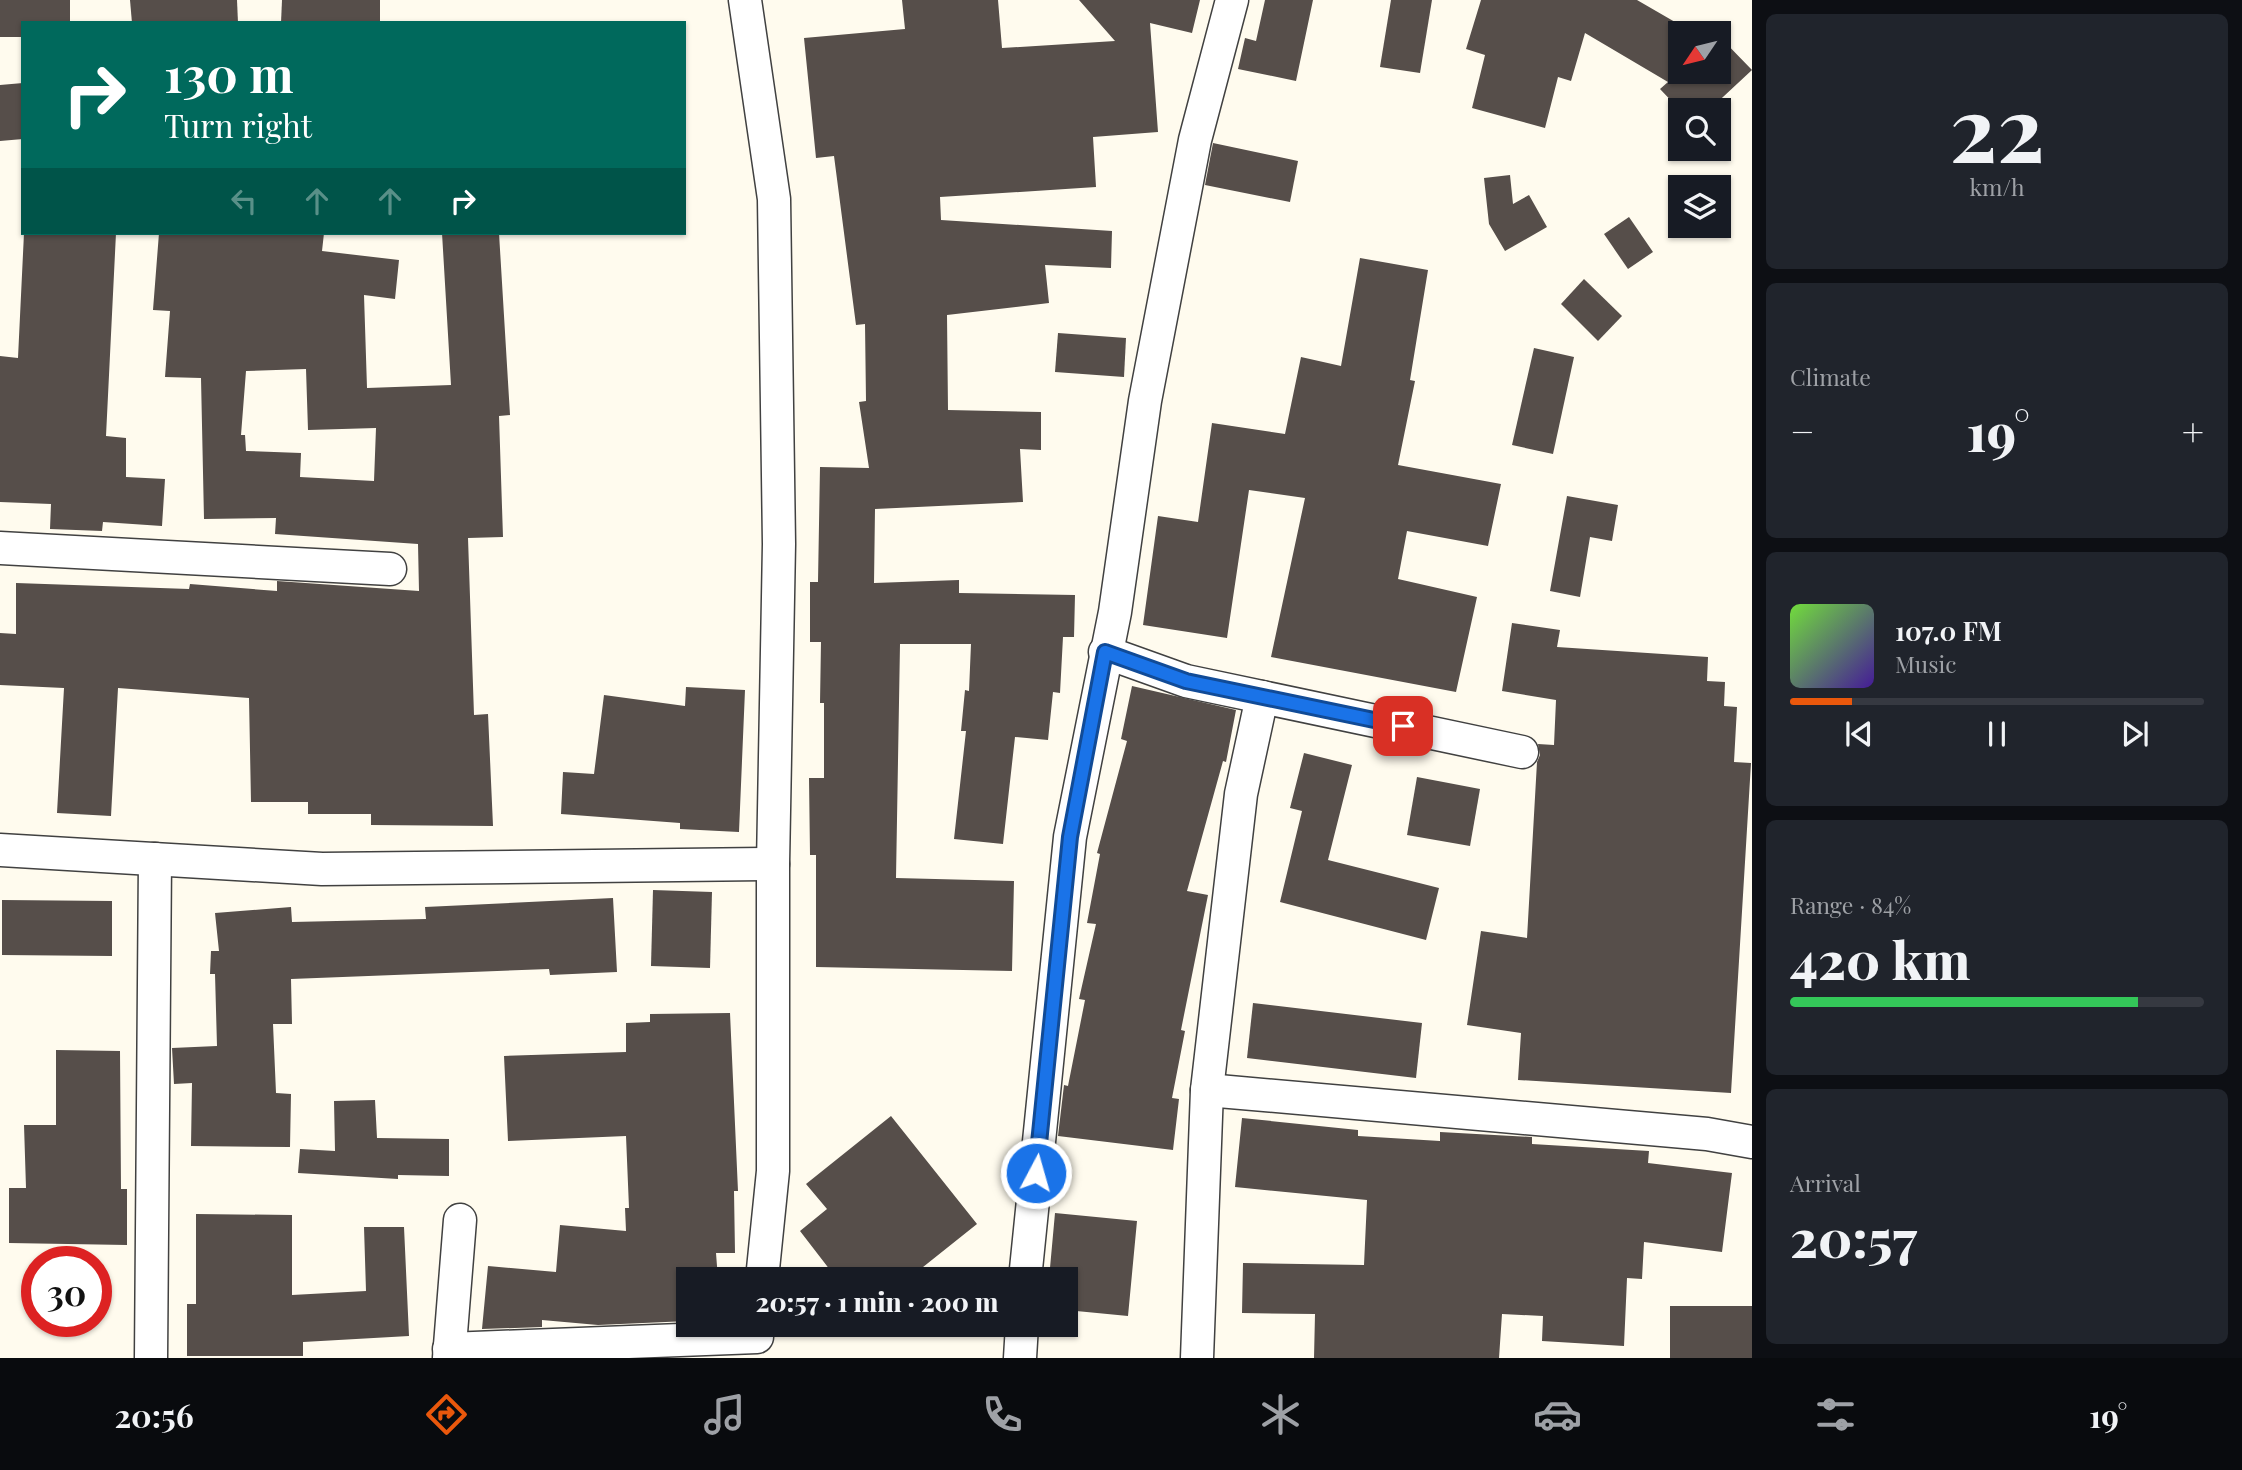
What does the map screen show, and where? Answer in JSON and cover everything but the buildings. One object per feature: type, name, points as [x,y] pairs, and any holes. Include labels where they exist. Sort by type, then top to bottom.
[{"type":"street","points":[[745,0],[774,199],[779,544],[773,864],[773,1171],[763,1267]]},
{"type":"street","points":[[1026,1267],[1070,837],[1115,612],[1145,401],[1192,154],[1232,0]]},
{"type":"street","points":[[0,548],[390,569]]},
{"type":"street","points":[[1105,652],[1186,681],[1522,752]]},
{"type":"street","points":[[1197,1358],[1207,1090],[1241,794],[1262,697]]},
{"type":"street","points":[[0,850],[322,869],[773,864]]},
{"type":"street","points":[[151,1358],[155,859]]},
{"type":"street","points":[[1207,1090],[1707,1134],[1752,1142]]},
{"type":"street","points":[[460,1220],[449,1354],[756,1340]]},
{"type":"street","points":[[1020,1358],[1021,1337]]},
{"type":"route","points":[[1036,1173],[1070,837],[1105,652],[1186,681],[1403,726]]}]
